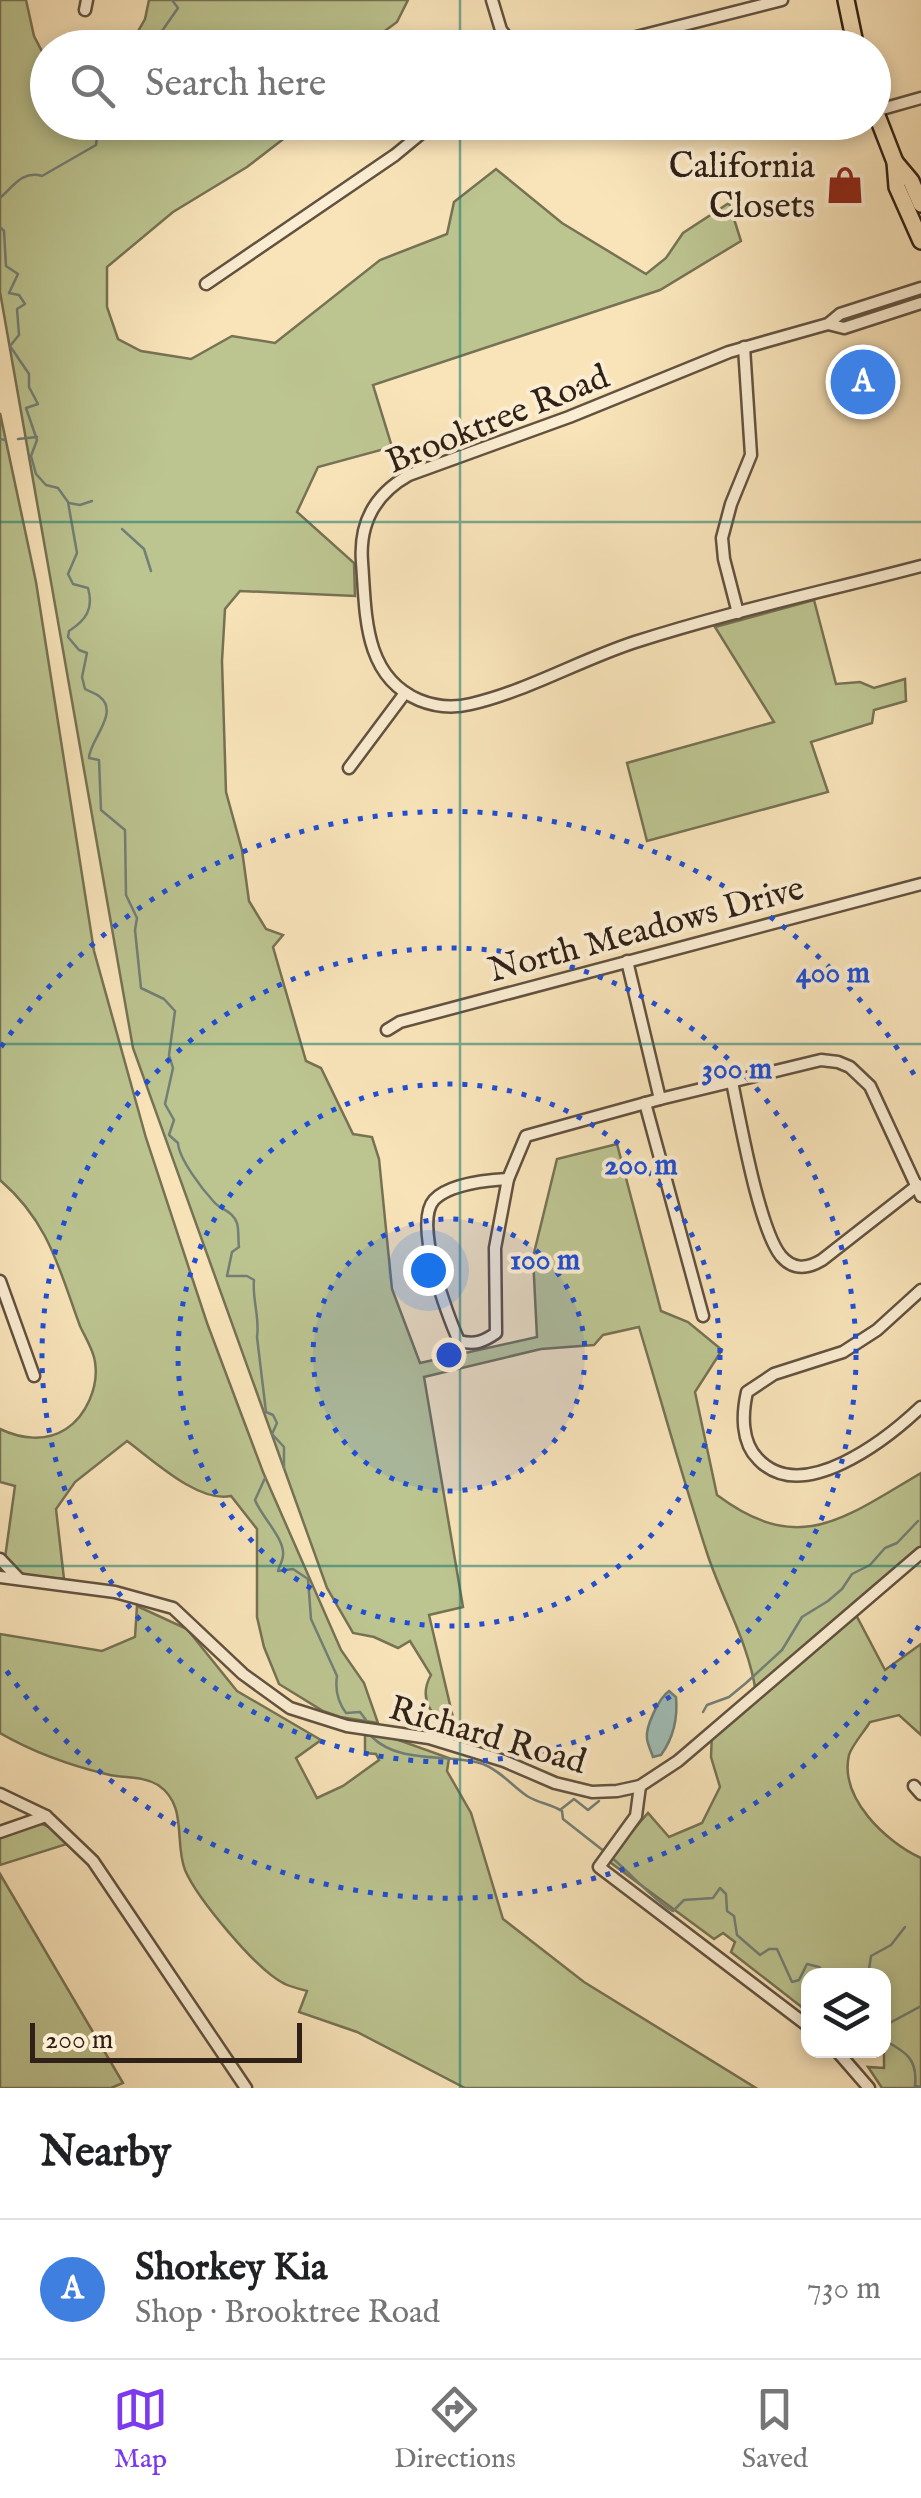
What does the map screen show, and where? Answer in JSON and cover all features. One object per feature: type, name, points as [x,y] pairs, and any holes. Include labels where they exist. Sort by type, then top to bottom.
[{"type":"highway","points":[[846,0],[852,30]]},
{"type":"highway","points":[[886,140],[898,187],[921,240]]},
{"type":"highway","points":[[894,162],[911,181],[921,204]]},
{"type":"street","points":[[492,0],[502,30]]},
{"type":"street","points":[[664,30],[782,0]]},
{"type":"street","points":[[891,105],[921,98]]},
{"type":"street","points":[[206,284],[413,140]]},
{"type":"street","name":"Brooktree Road","points":[[406,693],[379,665],[368,626],[362,536],[367,518],[384,492],[419,471],[570,417],[744,346],[828,324],[840,314],[921,288]]},
{"type":"street","name":"Brooktree Road","points":[[828,324],[844,328],[921,303]]},
{"type":"street","points":[[738,614],[722,538],[731,504],[752,455],[744,346]]},
{"type":"street","points":[[349,768],[406,693],[431,704],[468,705],[630,644],[921,566]]},
{"type":"street","name":"North Meadows Drive","points":[[386,1030],[400,1022],[921,884]]},
{"type":"street","points":[[628,961],[660,1098]]},
{"type":"street","points":[[508,1179],[443,1193],[432,1202],[428,1214],[436,1280],[459,1341],[484,1342],[496,1333],[494,1248],[508,1179],[526,1136],[660,1098],[820,1060],[850,1066],[870,1086],[920,1190],[822,1260],[811,1267],[798,1268],[780,1254],[772,1240],[745,1147],[732,1082]]},
{"type":"street","points":[[645,1103],[703,1316]]},
{"type":"street","points":[[1,1288],[34,1376]]},
{"type":"street","points":[[921,1290],[877,1330],[843,1352],[774,1374],[747,1392],[743,1420],[752,1454],[767,1470],[805,1477],[826,1471],[878,1441],[921,1406]]},
{"type":"street","name":"Richard Road","points":[[0,1576],[129,1595],[173,1608],[265,1692],[290,1708],[315,1718],[429,1738],[504,1761],[555,1783],[592,1792],[640,1786],[678,1761],[921,1553]]},
{"type":"street","points":[[0,1558],[20,1580]]},
{"type":"street","points":[[640,1786],[636,1816],[599,1867],[801,2021]]},
{"type":"street","points":[[0,1794],[46,1816],[106,1877],[246,2088]]},
{"type":"street","points":[[0,1832],[46,1816]]},
{"type":"street","points":[[843,2058],[870,2088]]},
{"type":"green space","points":[[0,0],[26,0],[33,30],[30,140],[282,140],[247,167],[173,212],[107,267],[107,307],[118,339],[141,351],[191,359],[232,336],[275,343],[380,260],[447,234],[454,202],[496,169],[562,223],[646,274],[666,258],[683,233],[729,203],[741,241],[660,290],[373,385],[392,447],[318,467],[297,512],[354,563],[355,596],[240,591],[225,609],[222,661],[226,792],[242,850],[249,901],[266,929],[283,935],[273,947],[306,1061],[321,1068],[353,1134],[372,1137],[379,1159],[392,1289],[420,1363],[537,1337],[533,1257],[557,1159],[617,1144],[661,1311],[688,1322],[722,1350],[695,1392],[717,1495],[746,1514],[773,1524],[798,1527],[844,1516],[921,1473],[921,1553],[854,1611],[885,1670],[921,1644],[921,1735],[899,1715],[870,1722],[849,1755],[848,1771],[851,1787],[868,1817],[894,1841],[921,1858],[921,2088],[882,2088],[868,2067],[884,2068],[884,2058],[891,2058],[891,1968],[801,1968],[801,2007],[731,1952],[735,1942],[723,1933],[714,1939],[607,1860],[648,1813],[669,1837],[702,1823],[720,1787],[711,1757],[712,1732],[756,1693],[742,1641],[699,1527],[639,1327],[603,1335],[594,1345],[541,1349],[424,1377],[463,1607],[429,1615],[458,1739],[427,1703],[431,1675],[410,1641],[398,1648],[353,1633],[327,1588],[133,1048],[0,292]]},
{"type":"green space","points":[[149,0],[408,0],[397,22],[386,30],[139,30]]},
{"type":"green space","points":[[0,413],[36,582],[94,951],[146,1138],[207,1323],[263,1472],[341,1650],[364,1683],[378,1723],[323,1711],[279,1684],[257,1617],[257,1529],[231,1496],[190,1487],[127,1441],[75,1482],[56,1509],[64,1579],[24,1576],[5,1558],[15,1486],[0,1482],[0,1429],[33,1438],[66,1429],[85,1409],[96,1372],[93,1353],[51,1247],[30,1213],[0,1180]]},
{"type":"green space","points":[[814,600],[836,684],[860,682],[874,688],[905,679],[906,701],[874,710],[872,723],[811,742],[828,792],[647,841],[627,763],[774,722],[715,627]]},
{"type":"green space","points":[[137,1606],[187,1629],[237,1691],[321,1740],[296,1758],[317,1798],[343,1786],[379,1760],[376,1754],[365,1753],[365,1735],[390,1737],[449,1758],[447,1771],[471,1813],[503,1919],[584,1982],[756,2088],[465,2088],[357,2032],[299,2012],[307,1991],[285,1984],[259,1965],[229,1933],[192,1882],[182,1859],[177,1813],[167,1793],[152,1782],[78,1766],[0,1733],[0,1634],[102,1651],[135,1637]]},
{"type":"green space","points":[[42,1824],[54,1829],[67,1844],[0,1865],[0,1836]]},
{"type":"green space","points":[[0,1874],[123,2083],[111,2088],[0,2088]]},
{"type":"water","points":[[669,1691],[676,1697],[674,1728],[661,1755],[653,1757],[648,1727]]},
{"type":"waterway","points":[[163,30],[178,8],[172,0]]},
{"type":"waterway","points":[[0,198],[23,177],[42,176],[96,145],[97,140]]},
{"type":"waterway","points":[[0,227],[4,231],[6,266],[18,274],[9,293],[19,295],[25,304],[17,309],[19,335],[10,346],[29,374],[29,387],[38,404],[26,408],[37,440],[31,456],[36,474],[46,485],[58,488],[68,502],[77,553],[68,574],[73,584],[88,588],[90,595],[87,613],[68,637],[87,653],[82,677],[85,689],[100,697],[107,711],[89,758],[99,760],[101,810],[125,830],[126,895],[137,918],[141,988],[164,999],[175,1011],[169,1055],[173,1068],[165,1104],[174,1120],[169,1135],[178,1143],[203,1190],[237,1223],[239,1247],[232,1252],[227,1276],[254,1280],[266,1412],[277,1423],[272,1434],[284,1447],[284,1468]]},
{"type":"waterway","points":[[18,439],[37,437]]},
{"type":"waterway","points":[[0,439],[5,440]]},
{"type":"waterway","points":[[69,503],[92,501]]},
{"type":"waterway","points":[[122,529],[144,549],[151,571]]},
{"type":"waterway","points":[[265,1478],[255,1500],[283,1549],[278,1571],[293,1569],[308,1579],[311,1619],[337,1676],[341,1704],[346,1713],[360,1712],[366,1720]]},
{"type":"waterway","points":[[703,1712],[707,1705],[729,1697],[746,1683],[782,1650],[802,1617],[828,1601],[852,1574],[870,1565],[918,1521]]},
{"type":"waterway","points":[[372,1737],[383,1746],[410,1755],[483,1764],[527,1796],[562,1811],[563,1819],[605,1852]]},
{"type":"waterway","points":[[560,1810],[574,1799],[588,1810],[599,1801]]},
{"type":"waterway","points":[[611,1857],[673,1911],[684,1900],[713,1898],[720,1888],[726,1894],[727,1911],[734,1916],[737,1935],[760,1955],[777,1949],[792,1982],[801,1976]]},
{"type":"waterway","points":[[869,1968],[871,1956],[891,1945],[905,1927]]},
{"type":"waterway","points":[[805,1968],[807,1964],[820,1968]]},
{"type":"waterway","points":[[891,2022],[921,2006]]},
{"type":"waterway","points":[[891,2044],[909,2057],[915,2069],[915,2086],[921,2087]]},
{"type":"place","name":"California Closets","points":[[845,185]]},
{"type":"place","name":"Shorkey Kia","points":[[863,382]]}]
